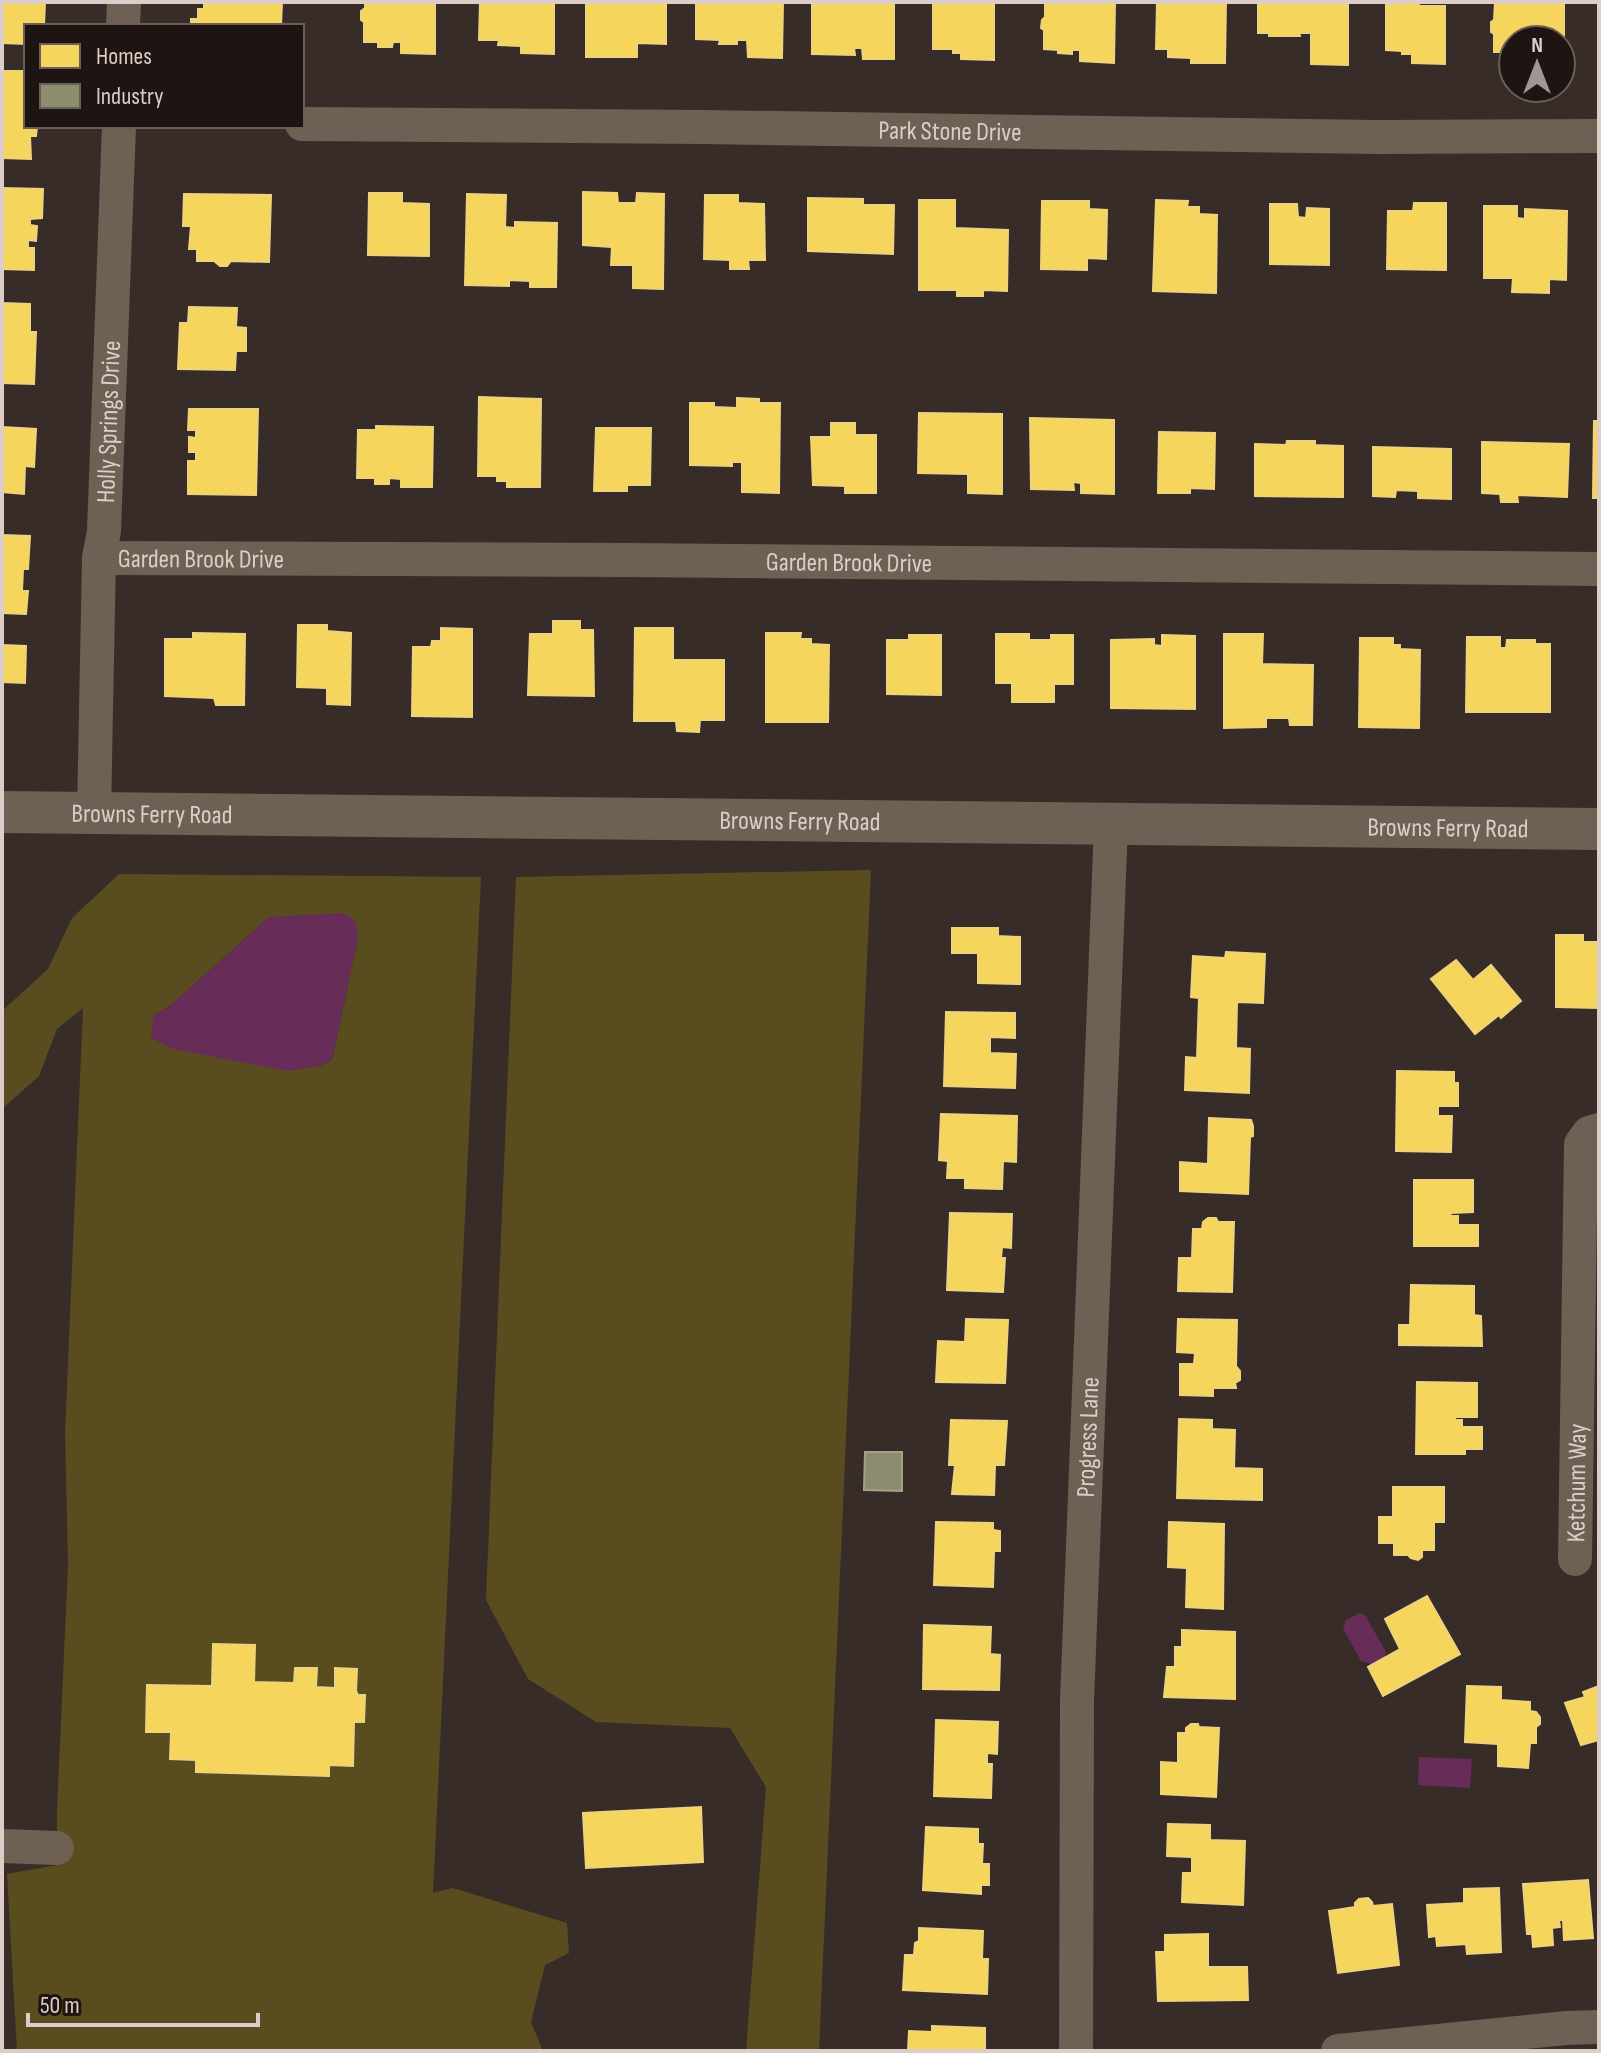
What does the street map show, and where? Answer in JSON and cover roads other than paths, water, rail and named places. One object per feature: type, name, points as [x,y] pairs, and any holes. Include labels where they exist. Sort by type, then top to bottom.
[{"type":"street","points":[[123,24],[124,2]]},
{"type":"street","name":"Park Stone Drive","points":[[304,124],[1378,137],[1599,136]]},
{"type":"street","name":"Holly Springs Drive","points":[[94,813],[99,558],[104,531],[119,128]]},
{"type":"street","name":"Garden Brook Drive","points":[[99,558],[1599,569]]},
{"type":"street","name":"Browns Ferry Road","points":[[2,812],[1599,829]]},
{"type":"street","name":"Progress Lane","points":[[1076,2051],[1077,1701],[1111,824]]},
{"type":"street","name":"Ketchum Way","points":[[1575,1559],[1581,1144],[1589,1133],[1599,1130]]},
{"type":"street","points":[[2,1846],[57,1848]]},
{"type":"street","points":[[1338,2051],[1402,2048],[1566,2028],[1599,2027]]}]
